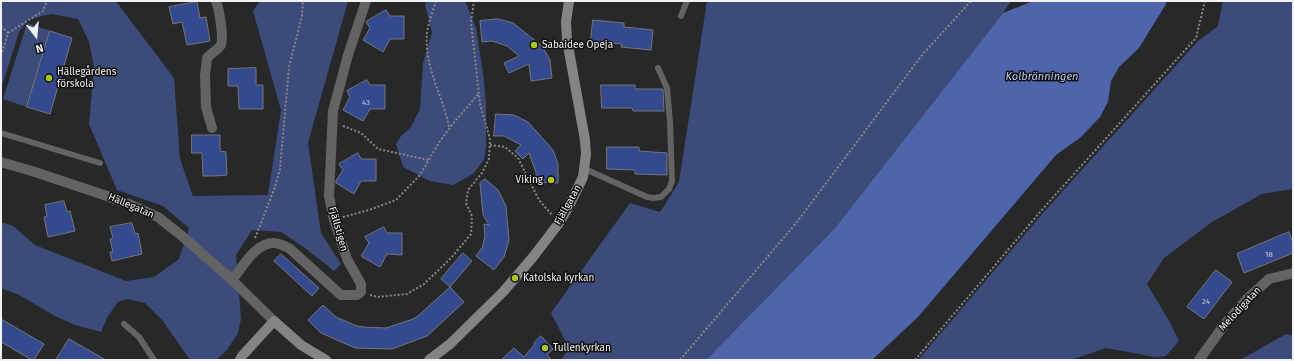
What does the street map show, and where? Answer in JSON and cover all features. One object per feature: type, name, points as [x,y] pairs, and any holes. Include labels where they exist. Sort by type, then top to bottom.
[{"type":"street","points":[[212,128],[206,108],[205,76],[207,58],[216,51],[221,44],[222,37],[216,1]]},
{"type":"street","name":"Fjällstigen","points":[[361,292],[361,284],[347,259],[334,220],[329,196],[333,111],[348,55],[366,1]]},
{"type":"street","name":"Fjällgatan","points":[[429,360],[450,344],[503,292],[533,257],[559,223],[577,192],[583,177],[586,154],[585,140],[567,40],[566,22],[569,1]]},
{"type":"street","name":"Hällegatan","points":[[1,162],[107,196],[158,217],[232,280],[274,321]]},
{"type":"street","points":[[232,280],[257,248],[272,243],[289,248],[341,295],[357,295],[361,292]]},
{"type":"street","name":"Melodigatan","points":[[1199,360],[1224,324],[1247,299],[1269,279],[1293,273]]},
{"type":"street","points":[[240,360],[274,321],[300,345],[326,360]]},
{"type":"lane","points":[[681,16],[687,1]]},
{"type":"lane","points":[[585,168],[647,197],[661,198],[669,189],[672,181],[667,88],[658,68]]},
{"type":"lane","points":[[1,133],[100,163]]},
{"type":"lane","points":[[124,324],[139,337],[154,360]]},
{"type":"path","points":[[1,56],[8,33],[43,11],[48,1]]},
{"type":"path","points":[[257,248],[252,244],[275,187],[280,169],[289,68],[302,16],[303,1]]},
{"type":"path","points":[[436,1],[427,34],[429,64],[446,114],[449,128]]},
{"type":"path","points":[[361,292],[378,297],[407,294],[424,284],[451,258],[471,234],[472,216],[466,203],[468,190],[482,173],[489,159],[490,145],[490,139],[480,104],[470,22],[474,1]]},
{"type":"path","points":[[680,360],[797,222],[922,54],[970,1]]},
{"type":"path","points":[[915,360],[1040,212],[1196,38],[1205,1]]},
{"type":"path","points":[[1,26],[8,33]]},
{"type":"path","points":[[334,220],[369,210],[396,200],[420,175],[449,128],[479,93]]},
{"type":"path","points":[[333,122],[361,133],[378,149],[429,160]]},
{"type":"path","points":[[490,145],[505,147],[518,158],[539,200],[559,223]]},
{"type":"shaded area","points":[[1,1],[115,1],[118,4],[174,78],[180,159],[193,196],[268,195],[281,110],[253,11],[260,1],[348,1],[308,143],[321,233],[341,264],[334,271],[305,248],[281,232],[252,230],[236,255],[241,319],[238,333],[227,350],[216,360],[190,360],[163,321],[145,303],[128,299],[118,302],[108,316],[101,332],[75,325],[55,316],[19,295],[1,288],[1,222],[13,226],[35,245],[126,281],[154,277],[179,259],[189,228],[163,206],[117,190],[89,124],[94,67],[89,42],[78,19],[51,14],[27,21],[19,32],[1,89]]},
{"type":"shaded area","points":[[426,1],[465,1],[476,28],[484,80],[486,105],[486,147],[484,160],[473,174],[453,185],[430,181],[403,167],[396,144],[401,136],[411,127],[420,109],[423,63],[432,33],[425,4]]},
{"type":"shaded area","points":[[707,1],[1011,1],[835,228],[706,360],[561,360],[569,348],[551,313],[630,203],[660,212],[679,182]]},
{"type":"shaded area","points":[[1223,1],[1293,1],[1293,189],[1262,194],[1212,222],[1164,258],[1147,284],[1179,341],[1166,356],[1155,357],[1106,348],[1071,360],[918,360],[1043,213],[1198,41],[1218,26]]},
{"type":"shaded area","points":[[27,23],[50,31],[27,107],[3,99]]},
{"type":"shaded area","points":[[1286,334],[1293,336],[1293,360],[1240,360]]},
{"type":"water","name":"Kolbränningen","points":[[1033,1],[1166,1],[1166,4],[1139,48],[1119,67],[1111,81],[1108,102],[1100,117],[1081,137],[1056,155],[918,317],[872,360],[706,360],[835,228],[1003,13]]},
{"type":"building","points":[[197,2],[200,18],[206,17],[210,41],[187,45],[182,22],[173,24],[169,7]]},
{"type":"building","points":[[386,10],[390,16],[404,16],[404,39],[390,39],[383,52],[363,40],[370,28],[366,22]]},
{"type":"building","points":[[498,19],[513,23],[542,46],[550,60],[552,78],[531,81],[529,64],[509,73],[504,63],[519,56],[507,46],[492,41],[482,42],[480,21]]},
{"type":"building","points":[[593,20],[624,23],[624,27],[653,30],[651,50],[621,47],[622,44],[591,41]]},
{"type":"building","points":[[50,31],[72,38],[50,114],[27,107]]},
{"type":"building","points":[[256,68],[256,85],[263,85],[263,109],[239,109],[238,86],[228,86],[228,69]]},
{"type":"building","points":[[367,80],[370,85],[385,85],[385,109],[370,109],[363,121],[343,110],[350,97],[347,91]]},
{"type":"building","points":[[601,85],[635,85],[635,89],[663,89],[664,111],[633,111],[632,108],[602,108]]},
{"type":"building","points":[[496,114],[514,115],[528,122],[553,150],[558,164],[558,183],[536,182],[536,172],[529,153],[523,159],[515,151],[521,145],[504,136],[494,136]]},
{"type":"building","points":[[192,135],[220,135],[220,151],[226,152],[227,175],[203,176],[202,153],[192,153]]},
{"type":"building","points":[[607,147],[639,147],[639,151],[667,153],[667,175],[635,174],[635,170],[607,169]]},
{"type":"building","points":[[358,153],[361,159],[376,159],[376,181],[361,181],[354,194],[336,183],[336,181],[343,170],[339,164]]},
{"type":"building","points":[[485,179],[498,190],[506,206],[509,240],[504,257],[494,270],[476,256],[482,248],[485,236],[484,224],[489,225],[483,215],[480,183]]},
{"type":"building","points":[[64,201],[67,212],[70,211],[75,231],[48,237],[44,217],[47,216],[45,205]]},
{"type":"building","points":[[132,223],[135,234],[138,233],[142,254],[112,261],[110,252],[113,252],[110,239],[113,238],[110,227]]},
{"type":"building","points":[[384,227],[387,233],[402,233],[402,255],[387,254],[380,267],[361,256],[369,243],[365,237]]},
{"type":"building","points":[[1289,232],[1293,242],[1293,253],[1244,273],[1237,254]]},
{"type":"building","points":[[463,253],[472,261],[450,287],[441,279]]},
{"type":"building","points":[[281,254],[319,288],[312,296],[274,261]]},
{"type":"building","points":[[1216,270],[1232,282],[1204,319],[1187,307]]},
{"type":"building","points":[[450,287],[464,302],[427,336],[392,349],[355,348],[321,333],[308,320],[323,305],[336,317],[357,326],[386,328],[418,316]]},
{"type":"building","points":[[1,319],[44,344],[34,360],[1,342]]},
{"type":"building","points":[[541,336],[553,349],[547,355],[552,360],[501,360],[514,348],[524,357]]},
{"type":"building","points":[[69,339],[106,360],[56,360]]},
{"type":"place","name":"Sabaidee Opeja","points":[[534,45]]},
{"type":"place","name":"Hällegårdens förskola","points":[[49,78]]},
{"type":"place","name":"Viking","points":[[551,180]]},
{"type":"place","name":"Katolska kyrkan","points":[[515,278]]},
{"type":"place","name":"Tullenkyrkan","points":[[545,348]]}]
